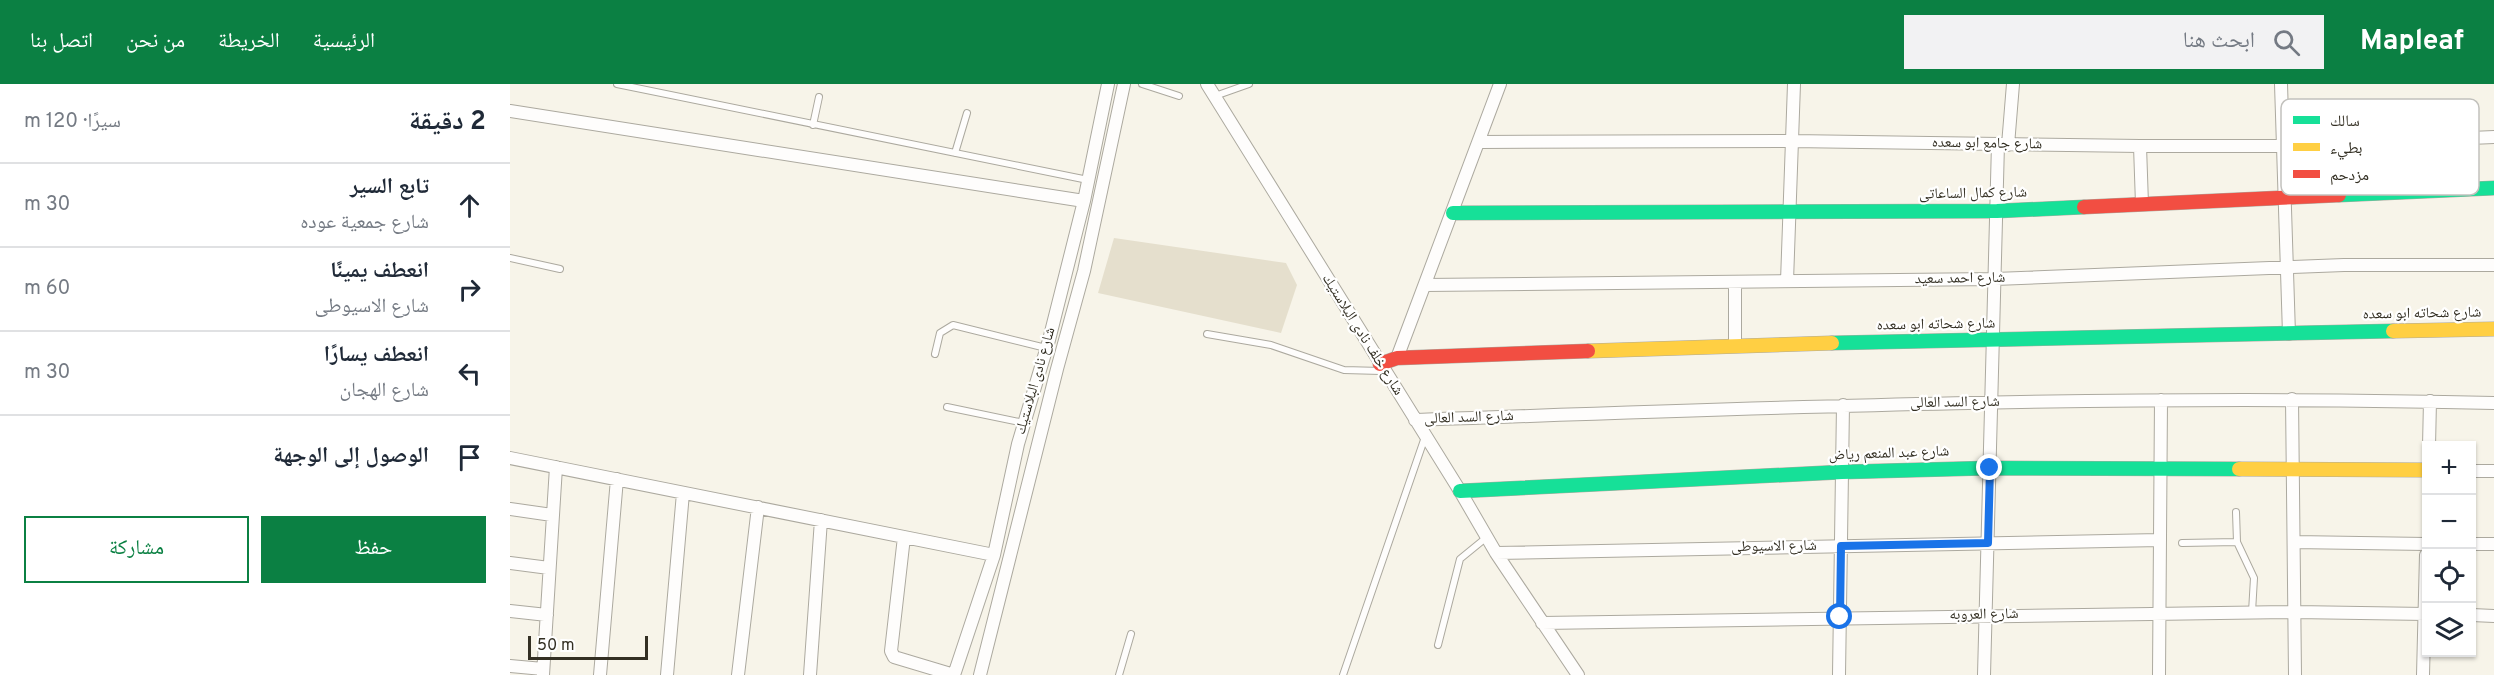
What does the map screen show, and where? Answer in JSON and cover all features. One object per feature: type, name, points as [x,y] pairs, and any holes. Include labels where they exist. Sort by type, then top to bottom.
[{"type":"street","name":"شارع نادى البلاستيك","points":[[954,675],[994,555],[1024,423],[1047,348],[1084,201],[1108,84]]},
{"type":"street","name":"شارع نادى البلاستيك","points":[[980,675],[1084,271],[1124,84]]},
{"type":"street","name":"شارع خلف نادى البلاستيك","points":[[1207,84],[1460,491],[1496,553],[1578,675]]},
{"type":"street","points":[[1397,358],[1500,84]]},
{"type":"street","points":[[1787,281],[1794,84]]},
{"type":"street","points":[[1984,675],[1997,211],[2003,144],[2013,84]]},
{"type":"street","points":[[2281,84],[2282,99]]},
{"type":"street","points":[[510,111],[1084,201]]},
{"type":"street","name":"شارع جامع ابو سعده","points":[[2479,138],[2494,137]]},
{"type":"street","name":"شارع جامع ابو سعده","points":[[1480,142],[1792,141],[2281,146]]},
{"type":"street","points":[[2140,146],[2142,204]]},
{"type":"street","name":"شارع كمال الساعاتى","points":[[2479,189],[2494,188]]},
{"type":"street","name":"شارع كمال الساعاتى","points":[[1453,213],[1997,211],[2337,195]]},
{"type":"street","points":[[2284,197],[2289,334]]},
{"type":"street","name":"شارع احمد سعيد","points":[[1425,285],[1995,279],[2344,265],[2494,265]]},
{"type":"street","points":[[1735,282],[1735,345]]},
{"type":"street","name":"شارع شحاته ابو سعده","points":[[1383,367],[1397,358],[1735,345],[2494,328]]},
{"type":"street","points":[[2292,399],[2295,675]]},
{"type":"street","name":"شارع السد العالى","points":[[1415,420],[1992,402],[2292,399],[2494,403]]},
{"type":"street","points":[[2159,675],[2161,400]]},
{"type":"street","points":[[2429,441],[2430,401]]},
{"type":"street","points":[[1839,675],[1843,405]]},
{"type":"street","points":[[510,458],[994,555]]},
{"type":"street","points":[[510,666],[543,672],[556,467]]},
{"type":"street","name":"شارع عبد المنعم رياض","points":[[1460,491],[1842,472],[1990,468],[2422,470]]},
{"type":"street","points":[[2476,471],[2494,471]]},
{"type":"street","points":[[600,675],[617,479]]},
{"type":"street","points":[[667,675],[683,492]]},
{"type":"street","points":[[738,675],[758,507]]},
{"type":"street","points":[[510,509],[552,515]]},
{"type":"street","points":[[810,675],[821,520]]},
{"type":"street","points":[[904,537],[891,651],[894,657],[954,675]]},
{"type":"street","name":"شارع الاسيوطى","points":[[1496,553],[2160,540]]},
{"type":"street","points":[[2294,543],[2422,544]]},
{"type":"street","points":[[2476,544],[2494,544]]},
{"type":"street","points":[[510,563],[549,568]]},
{"type":"street","points":[[510,611],[547,615]]},
{"type":"street","name":"شارع العروبه","points":[[1542,623],[2252,612],[2422,614]]},
{"type":"street","points":[[2476,615],[2494,616]]},
{"type":"street","points":[[2423,675],[2424,657]]},
{"type":"lane","points":[[617,84],[1089,180]]},
{"type":"lane","points":[[1142,84],[1179,96]]},
{"type":"lane","points":[[1215,96],[1249,84]]},
{"type":"lane","points":[[813,125],[819,97]]},
{"type":"lane","points":[[955,153],[966,113]]},
{"type":"lane","points":[[510,258],[560,269]]},
{"type":"lane","points":[[935,354],[940,333],[952,325],[1047,348]]},
{"type":"lane","points":[[1207,334],[1271,345],[1344,370],[1383,367]]},
{"type":"lane","points":[[947,407],[1024,423]]},
{"type":"lane","points":[[1343,675],[1425,437]]},
{"type":"lane","points":[[2236,512],[2237,542],[2254,578],[2252,612]]},
{"type":"lane","points":[[1438,645],[1458,564],[1463,555],[1487,537]]},
{"type":"lane","points":[[2182,543],[2237,542]]},
{"type":"lane","points":[[1119,675],[1131,634]]},
{"type":"building","points":[[1114,238],[1286,263],[1297,285],[1281,333],[1098,293]]},
{"type":"traffic: fast","points":[[2479,189],[2494,188]]},
{"type":"traffic: fast","points":[[1453,213],[1997,211],[2084,207]]},
{"type":"traffic: fast","points":[[1832,343],[2393,331]]},
{"type":"traffic: fast","points":[[1460,491],[1842,472],[1990,468],[2239,469]]},
{"type":"traffic: slow","points":[[2393,331],[2494,329]]},
{"type":"traffic: slow","points":[[1588,351],[1832,343]]},
{"type":"traffic: slow","points":[[2239,469],[2422,470]]},
{"type":"traffic: jam","points":[[2084,207],[2339,195]]},
{"type":"traffic: jam","points":[[1380,364],[1397,358],[1588,351]]},
{"type":"route","points":[[1840,617],[1841,546],[1988,543],[1990,468]]}]
